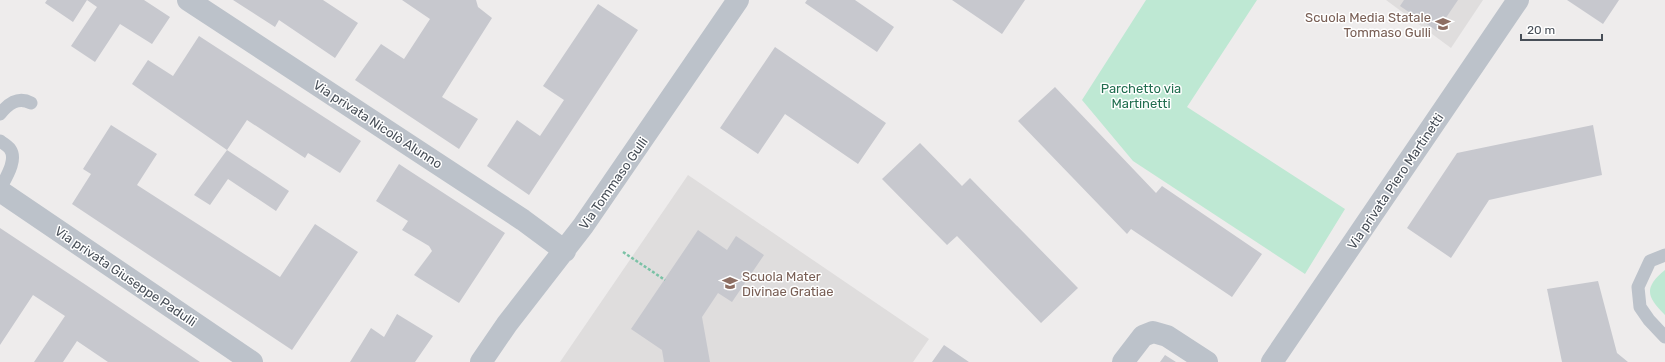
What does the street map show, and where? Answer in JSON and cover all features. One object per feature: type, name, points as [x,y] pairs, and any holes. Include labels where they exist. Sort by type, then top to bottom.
[{"type":"street","name":"Via privata Nicolò Alunno","points":[[188,0],[523,220],[566,251]]},
{"type":"street","name":"Via Tommaso Gulli","points":[[481,362],[507,324],[566,251],[738,0]]},
{"type":"street","name":"Via privata Piero Martinetti","points":[[1272,362],[1518,0]]},
{"type":"street","name":"Via privata Giuseppe Padulli","points":[[0,190],[252,362]]},
{"type":"street","points":[[1123,362],[1143,336],[1153,332],[1167,336],[1207,362]]},
{"type":"lane","points":[[0,114],[10,104],[17,100],[24,99],[31,103]]},
{"type":"lane","points":[[0,141],[10,149],[12,155],[12,163],[0,190]]},
{"type":"lane","points":[[1665,255],[1650,261],[1638,287],[1640,307],[1649,320],[1665,337]]},
{"type":"path","points":[[623,252],[665,280]]},
{"type":"shaded area","name":"Scuola Media Statale Tommaso Gulli","points":[[1386,0],[1483,0],[1451,48]]},
{"type":"shaded area","name":"Scuola Mater Divinae Gratiae","points":[[688,175],[929,339],[913,362],[560,362]]},
{"type":"green space","name":"Parchetto via Martinetti","points":[[1146,0],[1257,0],[1187,107],[1345,209],[1305,274],[1133,161],[1082,100]]},
{"type":"green space","points":[[1665,270],[1665,315],[1654,303],[1650,292],[1653,282]]},
{"type":"building","points":[[47,0],[87,0],[73,22],[45,3]]},
{"type":"building","points":[[87,0],[144,0],[170,17],[152,44],[120,24],[95,62],[71,46],[97,7]]},
{"type":"building","points":[[233,0],[323,0],[358,23],[335,58],[279,20],[275,27]]},
{"type":"building","points":[[402,0],[476,0],[478,7],[492,18],[442,97],[478,119],[459,149],[355,80],[381,44],[404,59],[430,19]]},
{"type":"building","points":[[807,0],[855,0],[894,27],[877,52],[805,3]]},
{"type":"building","points":[[952,0],[1025,0],[1002,34]]},
{"type":"building","points":[[1404,0],[1458,0],[1437,31],[1400,6]]},
{"type":"building","points":[[1567,0],[1619,0],[1603,24]]},
{"type":"building","points":[[598,4],[638,30],[529,195],[487,166],[517,120],[540,136],[564,100],[543,86]]},
{"type":"building","points":[[199,36],[361,141],[340,173],[308,153],[305,158],[247,120],[227,150],[132,84],[148,60],[173,76]]},
{"type":"building","points":[[775,47],[886,123],[858,164],[785,114],[758,154],[720,128]]},
{"type":"building","points":[[1055,87],[1156,193],[1162,186],[1262,254],[1232,297],[1131,229],[1127,234],[1018,121]]},
{"type":"building","points":[[111,125],[157,154],[137,185],[280,277],[315,224],[358,252],[292,350],[72,204],[91,174],[83,169]]},
{"type":"building","points":[[1593,125],[1602,175],[1489,200],[1451,258],[1407,228],[1457,153]]},
{"type":"building","points":[[920,143],[962,186],[970,178],[1078,288],[1041,323],[957,236],[947,245],[882,179]]},
{"type":"building","points":[[227,150],[289,191],[276,211],[228,179],[210,205],[194,195]]},
{"type":"building","points":[[399,164],[505,233],[459,303],[414,275],[432,251],[429,246],[402,230],[408,221],[376,201]]},
{"type":"building","points":[[0,228],[200,362],[108,362],[77,341],[63,362],[34,362],[65,316],[33,295],[0,345]]},
{"type":"building","points":[[698,230],[727,250],[736,236],[764,255],[732,302],[718,293],[702,317],[710,362],[664,362],[662,350],[631,329]]},
{"type":"building","points":[[1598,281],[1617,353],[1628,362],[1562,362],[1547,289]]},
{"type":"building","points":[[397,314],[433,336],[415,362],[350,362],[371,328],[384,337]]},
{"type":"building","points":[[944,345],[969,362],[932,362]]},
{"type":"building","points":[[1165,355],[1176,362],[1160,362]]},
{"type":"place","name":"Scuola Media Statale Tommaso Gulli","points":[[1443,24]]},
{"type":"place","name":"Scuola Mater Divinae Gratiae","points":[[730,283]]}]
